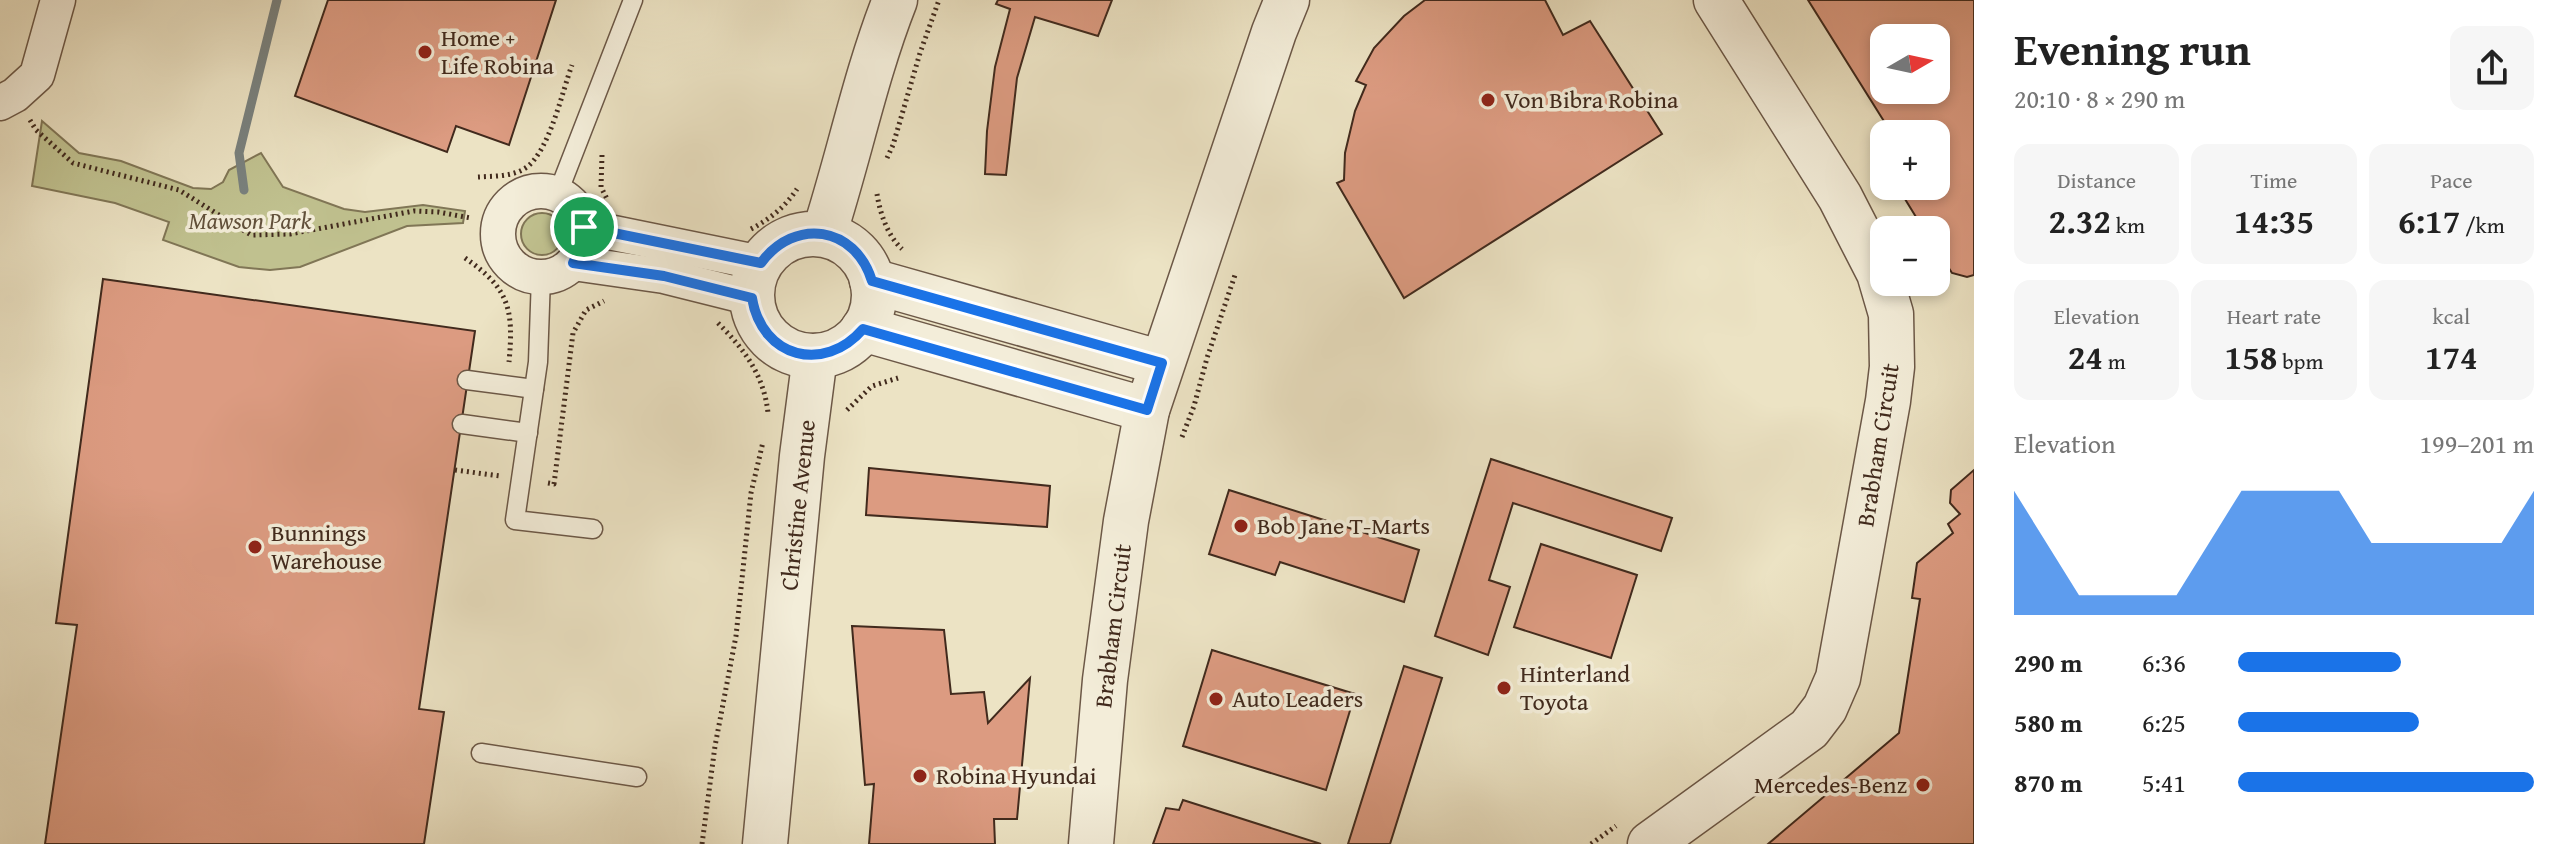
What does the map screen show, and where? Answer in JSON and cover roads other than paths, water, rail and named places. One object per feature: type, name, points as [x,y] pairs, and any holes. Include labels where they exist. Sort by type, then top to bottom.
[{"type":"street","points":[[8,99],[37,75],[58,0]]},
{"type":"street","points":[[824,234],[861,101],[895,0]]},
{"type":"street","name":"Brabham Circuit","points":[[1091,844],[1107,665],[1126,521],[1147,410],[1287,0]]},
{"type":"street","name":"Brabham Circuit","points":[[1639,831],[1809,729],[1825,708],[1838,678],[1892,367],[1891,314],[1879,273],[1840,197],[1716,0]]},
{"type":"street","points":[[550,179],[579,213],[584,227],[583,241],[573,263],[564,271],[541,277],[528,275],[506,260],[500,248],[499,222],[516,198],[544,190],[550,179]]},
{"type":"street","points":[[584,227],[731,292],[759,321],[772,340],[792,352],[815,356],[842,348],[863,329],[873,306],[872,281],[859,255],[844,242],[824,234],[799,235],[788,239],[768,253],[731,292]]},
{"type":"street","points":[[573,263],[664,276],[731,292]]},
{"type":"street","points":[[872,281],[1162,363]]},
{"type":"street","points":[[863,329],[1147,410]]},
{"type":"street","name":"Christine Avenue","points":[[765,844],[802,456],[815,356]]},
{"type":"street","name":"Christine Avenue","points":[[739,844],[782,655]]},
{"type":"lane","points":[[550,179],[633,0]]},
{"type":"lane","points":[[541,277],[534,389],[515,520],[593,529]]},
{"type":"lane","points":[[467,380],[534,389]]},
{"type":"lane","points":[[462,424],[528,433]]},
{"type":"lane","points":[[481,753],[637,777]]},
{"type":"waterway","points":[[244,190],[239,153],[277,0]]},
{"type":"place","name":"Home + Life Robina","points":[[425,52]]},
{"type":"place","name":"Von Bibra Robina","points":[[1488,100]]},
{"type":"place","name":"Bob Jane T-Marts","points":[[1241,526]]},
{"type":"place","name":"Bunnings Warehouse","points":[[255,547]]},
{"type":"place","name":"Hinterland Toyota","points":[[1504,688]]},
{"type":"place","name":"Auto Leaders","points":[[1216,699]]},
{"type":"place","name":"Robina Hyundai","points":[[920,776]]},
{"type":"place","name":"Mercedes-Benz","points":[[1923,785]]},
{"type":"park label","name":"Mawson Park","points":[[250,221]]}]
